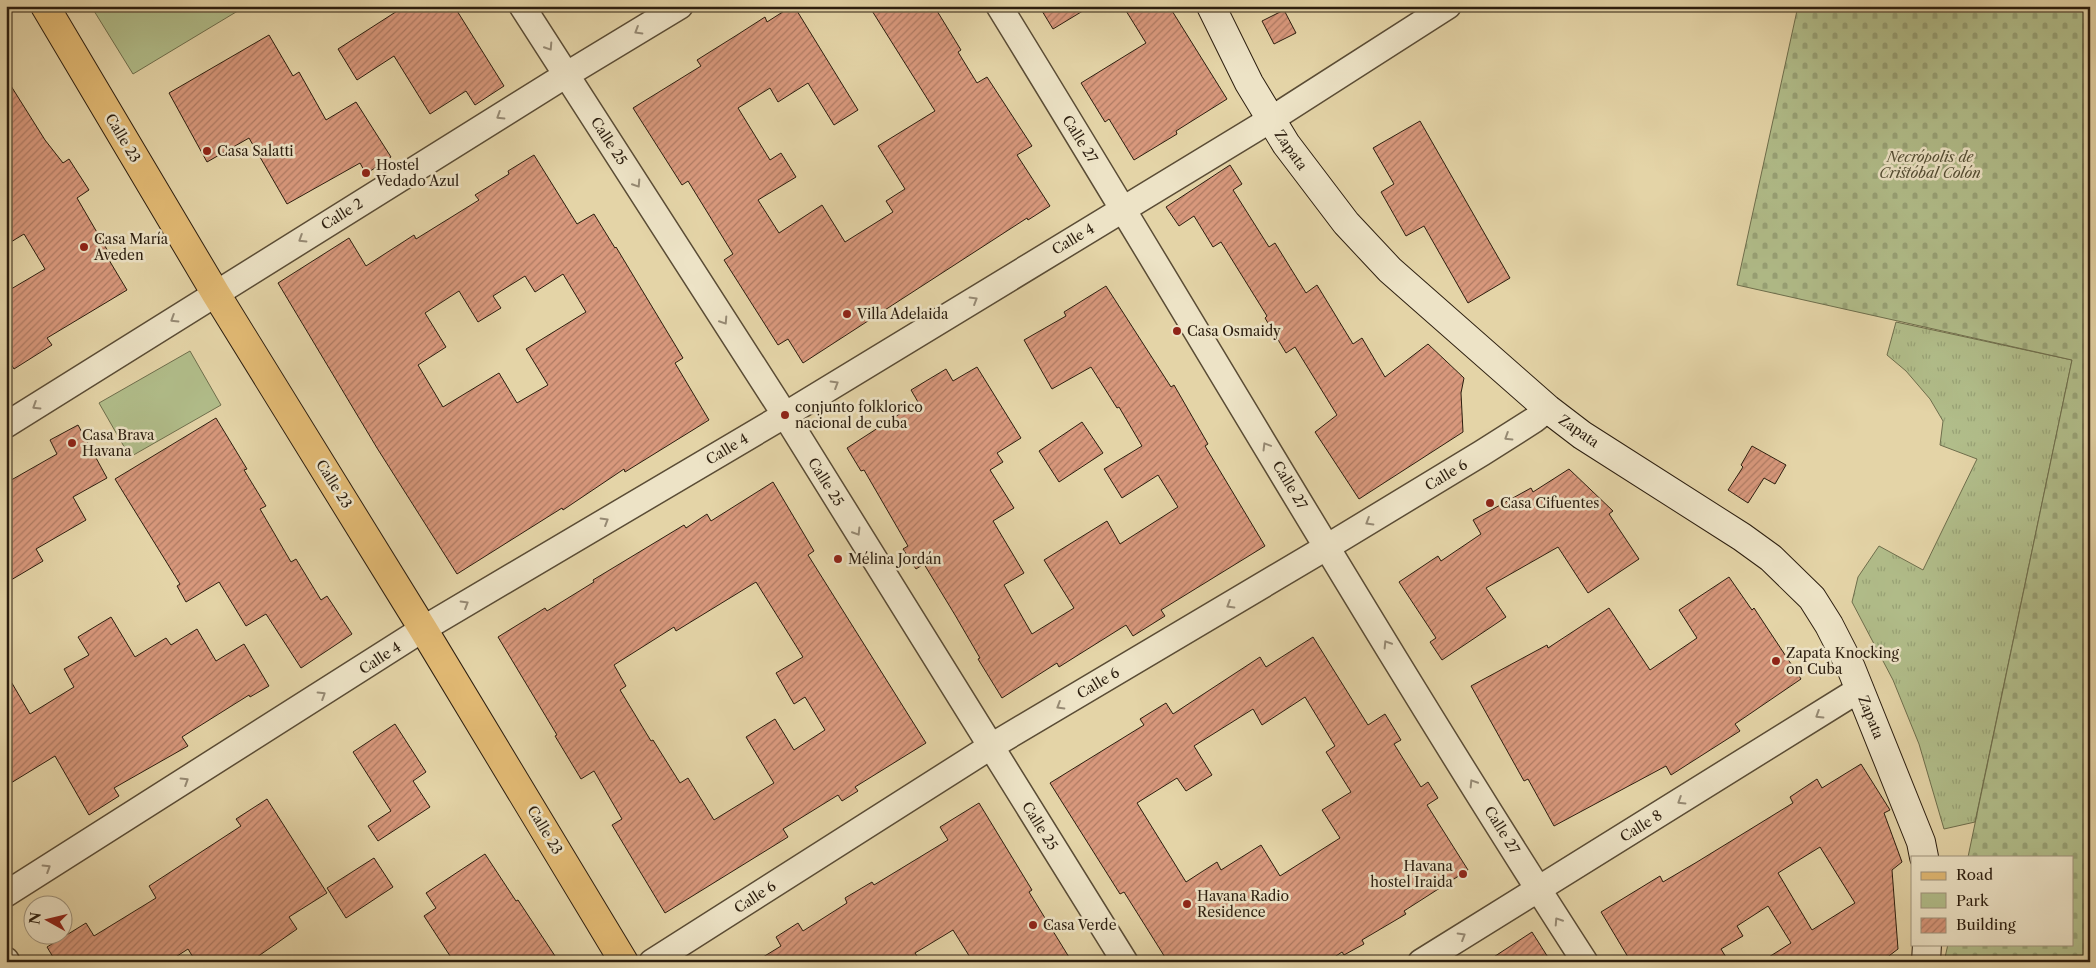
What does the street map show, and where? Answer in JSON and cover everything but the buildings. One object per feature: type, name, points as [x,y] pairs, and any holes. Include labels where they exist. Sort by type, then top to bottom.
[{"type":"main road","name":"Calle 23","points":[[45,6],[216,294],[424,629],[624,962]]},
{"type":"main road","name":"Zapata","points":[[1211,6],[1249,83],[1270,120],[1306,172],[1346,223],[1390,270],[1548,409],[1582,435],[1742,537],[1771,558],[1812,598],[1829,625],[1860,689],[1921,842],[1924,856]]},
{"type":"main road","points":[[1926,962],[1928,946]]},
{"type":"street","name":"Calle 25","points":[[522,6],[785,415],[1125,962]]},
{"type":"street","name":"Calle 2","points":[[6,425],[566,74],[680,6]]},
{"type":"street","name":"Calle 27","points":[[999,6],[1538,890],[1585,962]]},
{"type":"street","name":"Calle 4","points":[[6,894],[424,629],[785,415],[1124,209],[1270,120],[1448,6]]},
{"type":"street","name":"Calle 6","points":[[652,962],[990,747],[1328,547],[1482,453],[1548,409]]},
{"type":"street","name":"Calle 8","points":[[1421,962],[1860,689]]},
{"type":"green space","points":[[91,6],[246,6],[133,74]]},
{"type":"green space","name":"Necrópolis de Cristóbal Colón","points":[[1798,6],[2090,6],[2090,962],[1944,962],[1948,946],[2074,946],[2074,856],[1968,856],[2072,360],[1737,285]]},
{"type":"green space","points":[[1896,322],[2072,360],[1975,822],[1944,829],[1919,744],[1893,680],[1852,602],[1858,577],[1879,546],[1923,570],[1977,459],[1940,445],[1943,421],[1930,399],[1906,371],[1887,355]]},
{"type":"green space","points":[[190,351],[221,405],[130,457],[99,403]]},
{"type":"place","name":"Casa Salatti","points":[[207,151]]},
{"type":"place","name":"Hostel Vedado Azul","points":[[366,173]]},
{"type":"place","name":"Casa María Aveden","points":[[84,247]]},
{"type":"place","name":"Villa Adelaida","points":[[847,314]]},
{"type":"place","name":"Casa Osmaidy","points":[[1177,331]]},
{"type":"place","name":"conjunto folklorico nacional de cuba","points":[[785,415]]},
{"type":"place","name":"Casa Brava Havana","points":[[72,443]]},
{"type":"place","name":"Casa Cifuentes","points":[[1490,503]]},
{"type":"place","name":"Mélina Jordán","points":[[838,559]]},
{"type":"place","name":"Zapata Knocking on Cuba","points":[[1776,661]]},
{"type":"place","name":"Havana hostel Iraida","points":[[1463,874]]},
{"type":"place","name":"Havana Radio Residence","points":[[1187,904]]},
{"type":"place","name":"Casa Verde","points":[[1033,925]]}]
